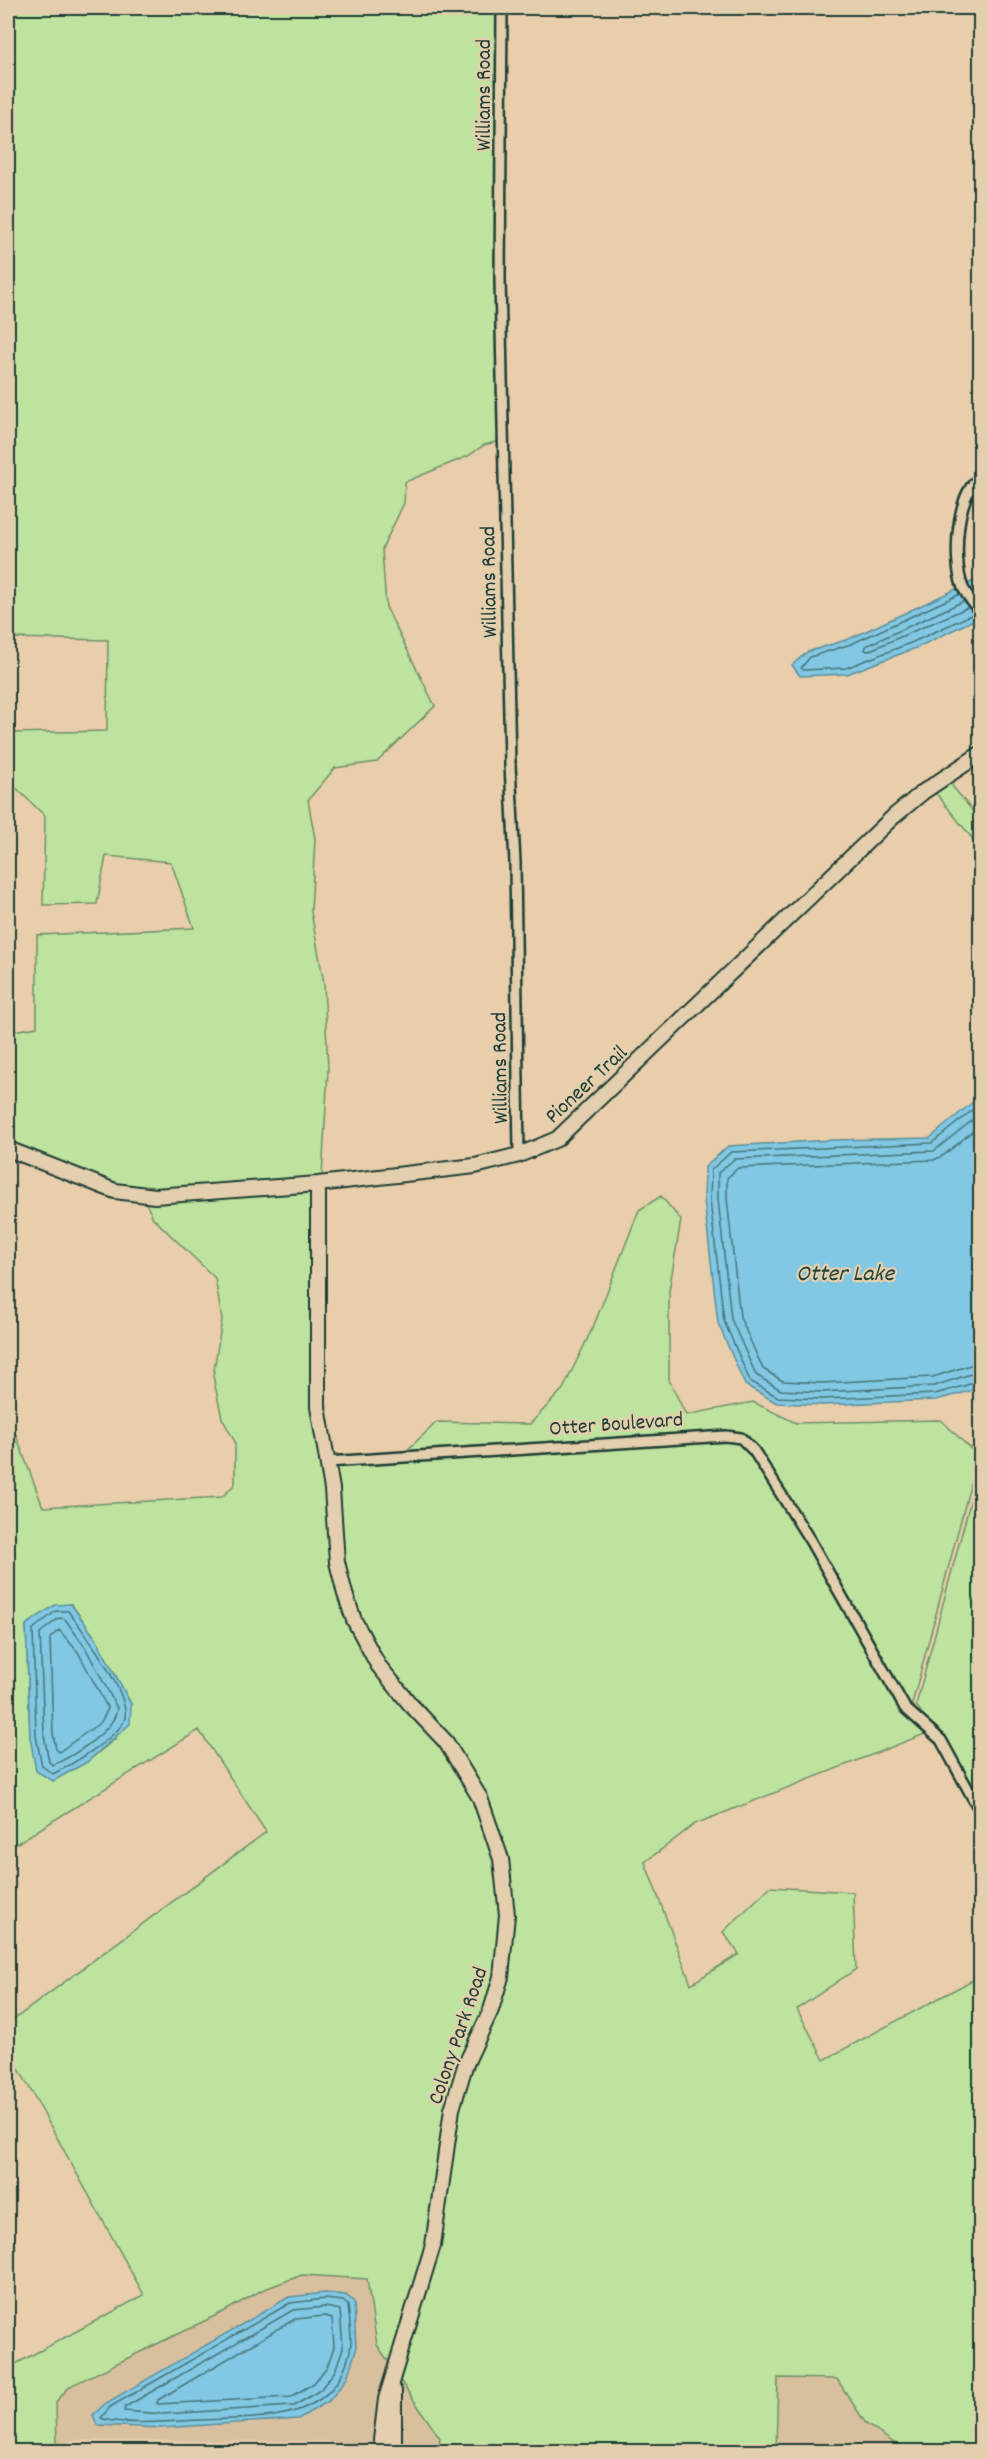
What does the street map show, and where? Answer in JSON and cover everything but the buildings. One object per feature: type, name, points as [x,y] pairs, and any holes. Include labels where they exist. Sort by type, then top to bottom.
[{"type":"street","name":"Williams Road","points":[[502,8],[500,279],[510,765],[515,863],[519,1155]]},
{"type":"street","points":[[981,478],[973,483],[962,506],[958,552],[962,586],[981,613]]},
{"type":"street","name":"Pioneer Trail","points":[[8,1149],[115,1191],[155,1196],[318,1184],[476,1166],[519,1155],[557,1139],[893,817],[923,792],[981,754]]},
{"type":"street","points":[[318,1184],[318,1407],[327,1461]]},
{"type":"street","name":"Otter Boulevard","points":[[327,1461],[726,1436],[741,1437],[754,1451],[811,1542],[904,1708],[941,1740],[981,1811]]},
{"type":"street","name":"Colony Park Road","points":[[327,1461],[332,1489],[337,1562],[354,1620],[378,1665],[410,1704],[446,1742],[480,1798],[501,1859],[505,1893],[506,1942],[501,1977],[491,2010],[465,2066],[452,2109],[433,2245],[386,2398],[381,2440],[385,2451]]},
{"type":"street","name":"Colony Park Road","points":[[392,2451],[394,2376]]},
{"type":"shaded area","points":[[302,2275],[367,2279],[377,2345],[391,2365],[379,2451],[335,2451],[327,2441],[71,2440],[67,2444],[67,2451],[57,2451],[56,2402],[70,2386],[225,2311],[262,2290]],"holes":[[[325,2293],[346,2295],[261,2423],[162,2428],[97,2425],[106,2402],[289,2297]]]},
{"type":"shaded area","points":[[777,2378],[837,2379],[866,2424],[906,2451],[776,2452]]},
{"type":"shaded area","points":[[399,2379],[440,2438],[438,2451],[397,2452],[400,2442]]},
{"type":"shaded area","points":[[71,2446],[327,2447],[330,2451],[71,2452]]},
{"type":"green space","points":[[8,8],[500,8],[504,440],[484,445],[468,456],[405,482],[404,503],[382,549],[386,607],[435,706],[377,762],[335,768],[308,800],[315,839],[311,912],[324,983],[328,1070],[322,1177],[155,1190],[117,1185],[8,1142],[8,1032],[37,1027],[37,935],[194,928],[171,862],[106,856],[97,904],[43,905],[45,816],[8,780],[8,733],[107,731],[108,640],[8,638]]},
{"type":"green space","points":[[949,782],[980,820],[980,848],[935,792]]},
{"type":"green space","points":[[313,1190],[331,1563],[374,1669],[406,1709],[442,1746],[476,1800],[496,1860],[501,1915],[496,1976],[486,2008],[446,2107],[428,2244],[391,2365],[377,2345],[367,2279],[302,2275],[262,2290],[225,2311],[70,2386],[56,2402],[57,2451],[8,2451],[8,2368],[144,2295],[8,2049],[8,2024],[266,1832],[199,1730],[11,1847],[8,1862],[8,1414],[43,1507],[222,1497],[235,1484],[235,1442],[222,1418],[213,1376],[222,1320],[215,1278],[153,1218],[145,1201]],"holes":[[[71,1604],[96,1639],[131,1704],[116,1738],[87,1762],[53,1781],[30,1737],[26,1625]]]},
{"type":"green space","points":[[661,1196],[681,1220],[669,1291],[669,1380],[686,1415],[753,1402],[796,1423],[941,1420],[978,1456],[912,1704],[930,1732],[695,1824],[645,1862],[691,1984],[739,1954],[723,1932],[770,1887],[853,1892],[856,1969],[797,2009],[824,2060],[980,1976],[980,2451],[906,2451],[866,2424],[837,2379],[778,2378],[776,2451],[438,2451],[440,2438],[399,2379],[438,2247],[445,2213],[453,2127],[470,2069],[496,2013],[506,1979],[512,1915],[506,1857],[485,1794],[449,1737],[413,1700],[383,1662],[359,1618],[342,1561],[330,1451],[348,1458],[404,1453],[437,1422],[530,1424],[563,1389],[594,1325],[639,1210]]},
{"type":"green space","points":[[980,1465],[980,1796],[916,1705]]},
{"type":"water","points":[[980,578],[980,617],[916,648],[847,674],[800,676],[792,665],[807,652],[849,639]]},
{"type":"water","name":"Otter Lake","points":[[980,1096],[980,1383],[970,1391],[936,1400],[822,1405],[777,1403],[745,1385],[718,1323],[704,1200],[705,1167],[728,1146],[831,1140],[930,1138]]},
{"type":"water","points":[[71,1604],[96,1639],[131,1704],[130,1724],[87,1762],[53,1781],[36,1771],[30,1737],[26,1625],[55,1605]]},
{"type":"water","points":[[325,2293],[346,2295],[354,2302],[356,2350],[347,2378],[329,2401],[298,2419],[162,2428],[97,2425],[93,2415],[106,2403],[289,2297]]}]
